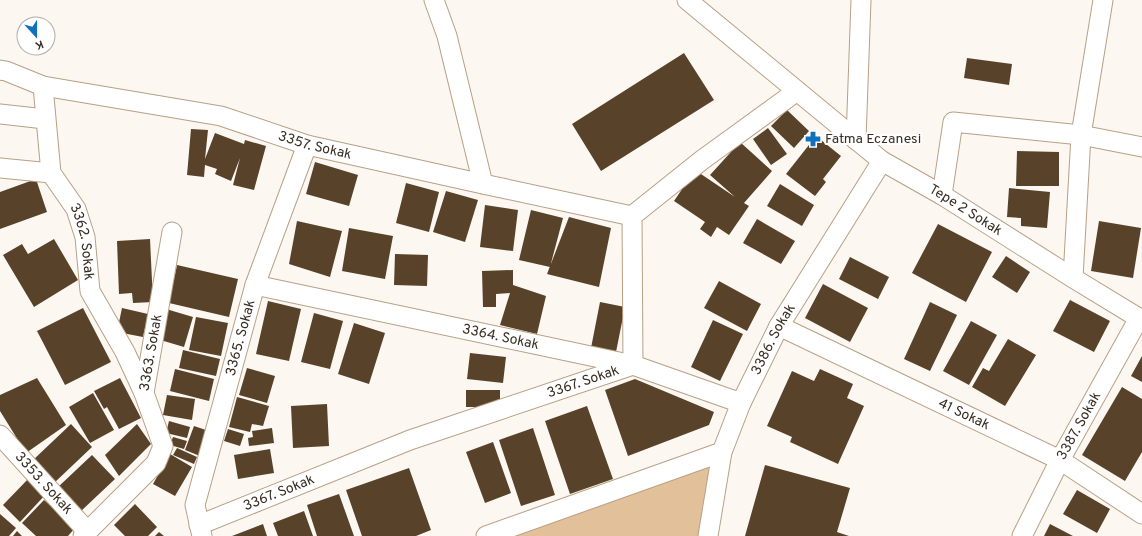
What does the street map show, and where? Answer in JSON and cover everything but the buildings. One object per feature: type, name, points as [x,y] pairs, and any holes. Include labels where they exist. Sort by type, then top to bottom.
[{"type":"street","points":[[434,0],[447,36],[483,184]]},
{"type":"street","name":"Tepe 2 Sokak","points":[[687,0],[882,161],[942,195],[1140,319]]},
{"type":"street","points":[[856,140],[861,0]]},
{"type":"street","points":[[1073,278],[1081,135],[1103,0]]},
{"type":"street","name":"3357. Sokak","points":[[0,70],[43,86],[220,116],[307,145],[632,216]]},
{"type":"street","name":"3362. Sokak","points":[[43,86],[51,173],[76,209],[85,237],[90,291],[125,352],[144,393]]},
{"type":"street","points":[[632,216],[702,160],[798,91]]},
{"type":"street","points":[[0,114],[45,119]]},
{"type":"street","points":[[942,195],[954,122],[1081,135],[1142,147]]},
{"type":"street","name":"3365. Sokak","points":[[200,530],[195,504],[255,285],[307,145]]},
{"type":"street","name":"3386. Sokak","points":[[708,536],[722,452],[742,403],[779,326],[882,161]]},
{"type":"street","points":[[0,168],[51,173]]},
{"type":"street","name":"3367. Sokak","points":[[200,530],[410,440],[634,364],[632,216]]},
{"type":"street","name":"3363. Sokak","points":[[85,534],[156,464],[162,446],[144,393],[172,232]]},
{"type":"street","name":"3364. Sokak","points":[[255,285],[634,364],[742,403]]},
{"type":"street","name":"3387. Sokak","points":[[1022,536],[1060,460],[1140,319]]},
{"type":"street","name":"41 Sokak","points":[[779,326],[1060,460],[1142,514]]},
{"type":"street","name":"3353. Sokak","points":[[0,435],[85,534]]},
{"type":"street","points":[[486,536],[722,452]]},
{"type":"shaded area","points":[[711,464],[702,536],[511,536]]},
{"type":"place","name":"Fatma Eczanesi","points":[[813,139]]}]
